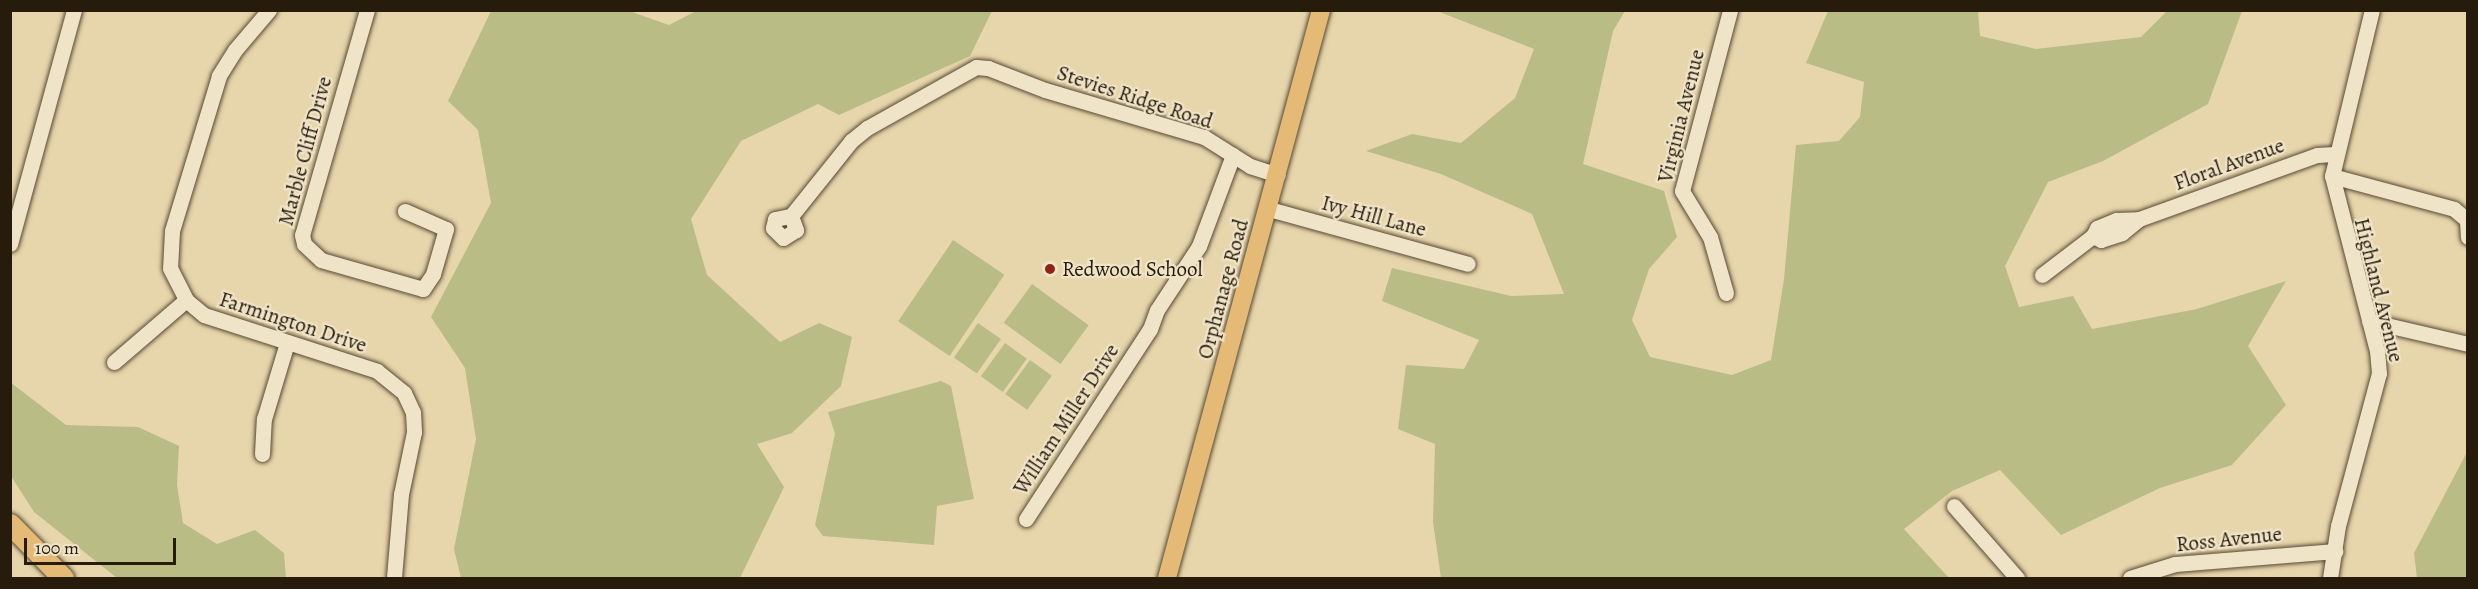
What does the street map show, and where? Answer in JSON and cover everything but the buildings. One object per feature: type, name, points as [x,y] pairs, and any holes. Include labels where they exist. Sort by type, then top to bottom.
[{"type":"highway","points":[[10,524],[63,579]]},
{"type":"main road","name":"Orphanage Road","points":[[1167,579],[1321,10]]},
{"type":"street","points":[[10,244],[74,10]]},
{"type":"street","name":"Farmington Drive","points":[[269,10],[235,50],[219,76],[169,246],[170,268],[186,300],[212,319],[377,371],[399,385],[410,403],[414,432],[401,494],[394,579]]},
{"type":"street","name":"Marble Cliff Drive","points":[[367,10],[302,235],[304,244],[314,256],[335,266],[423,290],[433,274],[446,229],[405,211]]},
{"type":"street","name":"Virginia Avenue","points":[[1726,293],[1710,237],[1682,191],[1730,10]]},
{"type":"street","name":"Highland Avenue","points":[[2330,579],[2338,526],[2379,373],[2369,321],[2332,176],[2334,154],[2372,10]]},
{"type":"street","name":"Stevies Ridge Road","points":[[790,216],[846,148],[867,128],[976,67],[988,68],[1045,90],[1204,137],[1250,166],[1278,175]]},
{"type":"street","name":"Floral Avenue","points":[[2042,275],[2093,236],[2097,228],[2116,220],[2139,219],[2317,155],[2334,154]]},
{"type":"street","name":"William Miller Drive","points":[[1157,310],[1141,324],[1031,492],[1025,505],[1026,519],[1150,328],[1157,310],[1199,246],[1233,155]]},
{"type":"street","points":[[2332,176],[2454,208],[2467,220],[2468,237]]},
{"type":"street","name":"Ivy Hill Lane","points":[[1269,209],[1468,264]]},
{"type":"street","points":[[114,362],[186,300]]},
{"type":"street","points":[[2369,321],[2468,344]]},
{"type":"street","points":[[262,454],[264,419],[288,343]]},
{"type":"street","points":[[1954,506],[2017,579]]},
{"type":"street","name":"Ross Avenue","points":[[2130,579],[2175,564],[2335,551]]},
{"type":"green space","points":[[698,10],[992,11],[970,56],[839,115],[818,104],[741,141],[691,219],[707,275],[780,342],[819,323],[852,337],[841,386],[792,433],[757,444],[784,487],[740,578],[461,578],[454,549],[476,439],[465,368],[431,317],[491,203],[478,130],[448,101],[491,11],[629,11],[669,25]]},
{"type":"green space","points":[[1437,11],[1625,11],[1613,31],[1583,164],[1664,191],[1677,237],[1649,269],[1632,320],[1650,357],[1732,375],[1771,360],[1784,279],[1796,145],[1839,141],[1860,117],[1864,82],[1806,63],[1828,11],[1978,11],[1980,36],[2036,49],[2141,37],[2167,11],[2242,11],[2208,104],[2103,161],[2048,182],[2005,266],[2019,307],[2073,296],[2092,329],[2197,309],[2286,281],[2248,346],[2286,405],[2232,465],[2160,488],[2061,535],[2000,470],[1952,491],[1904,529],[1949,578],[1441,578],[1433,522],[1435,444],[1398,429],[1406,365],[1464,369],[1479,340],[1382,301],[1392,268],[1511,296],[1564,294],[1532,214],[1441,174],[1366,151],[1412,134],[1461,143],[1515,98],[1534,49]]},
{"type":"green space","points":[[953,240],[1004,275],[950,356],[898,321]]},
{"type":"green space","points":[[1032,284],[1089,325],[1060,364],[1004,323]]},
{"type":"green space","points":[[978,323],[1001,339],[977,373],[954,357]]},
{"type":"green space","points":[[1005,343],[1027,359],[1003,392],[981,376]]},
{"type":"green space","points":[[1030,360],[1052,376],[1027,410],[1005,394]]},
{"type":"green space","points":[[941,381],[951,386],[974,499],[937,506],[934,545],[823,536],[815,525],[835,434],[828,412]]},
{"type":"green space","points":[[10,382],[66,425],[138,427],[179,446],[177,485],[183,523],[217,544],[255,530],[284,553],[286,578],[117,578],[34,512],[11,476]]},
{"type":"green space","points":[[2467,452],[2467,578],[2417,578],[2414,553]]},
{"type":"place","name":"Redwood School","points":[[1050,269]]}]
